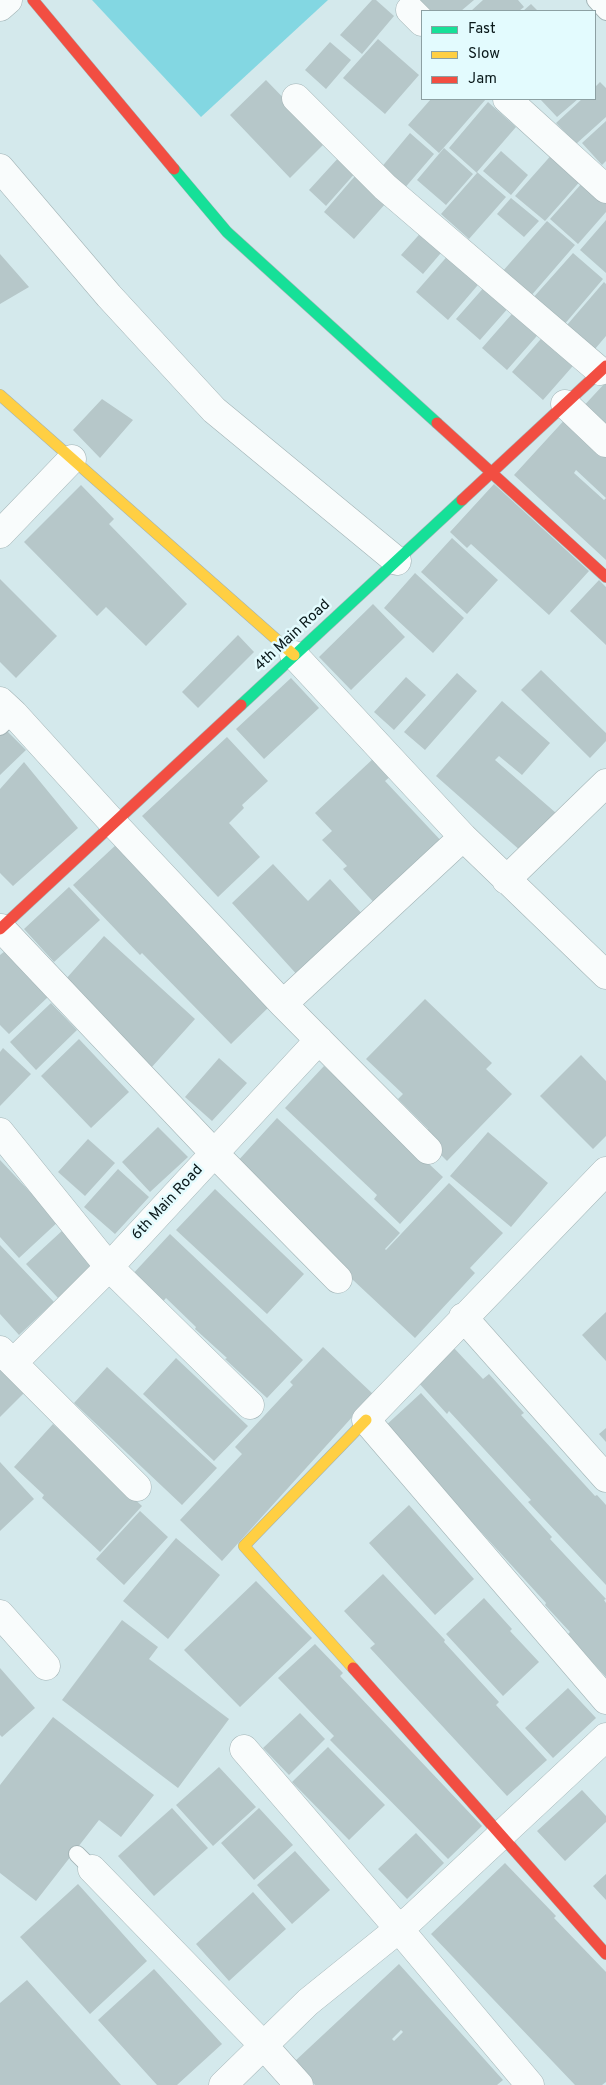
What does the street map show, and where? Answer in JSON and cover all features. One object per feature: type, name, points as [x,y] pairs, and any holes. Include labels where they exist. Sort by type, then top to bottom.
[{"type":"street","points":[[0,7],[8,0]]},
{"type":"street","points":[[33,0],[227,232],[492,471],[606,577]]},
{"type":"street","points":[[296,98],[385,187],[603,368]]},
{"type":"street","points":[[508,100],[606,189]]},
{"type":"street","points":[[0,168],[109,296],[214,410],[396,561]]},
{"type":"street","name":"4th Main Road","points":[[1,929],[603,368]]},
{"type":"street","points":[[0,394],[294,655],[463,837],[606,975]]},
{"type":"street","points":[[565,404],[606,443]]},
{"type":"street","points":[[0,534],[72,459]]},
{"type":"street","points":[[5,714],[114,824],[283,1004],[428,1150]]},
{"type":"street","points":[[506,880],[606,783]]},
{"type":"street","points":[[283,1004],[463,837]]},
{"type":"street","points":[[1,929],[214,1153],[338,1279]]},
{"type":"street","name":"6th Main Road","points":[[7,1356],[109,1267],[319,1040]]},
{"type":"street","points":[[0,1132],[109,1267],[250,1405]]},
{"type":"street","points":[[606,1171],[244,1546],[503,1835],[606,1954]]},
{"type":"street","points":[[463,1317],[606,1478]]},
{"type":"street","points":[[7,1356],[137,1487]]},
{"type":"street","points":[[366,1420],[606,1700]]},
{"type":"street","points":[[0,1614],[46,1666]]},
{"type":"street","points":[[223,2085],[308,2002],[399,1929],[503,1835],[606,1737]]},
{"type":"street","points":[[244,1749],[530,2085]]},
{"type":"street","points":[[85,1862],[264,2046],[299,2085]]},
{"type":"lane","points":[[595,0],[606,12]]},
{"type":"shaded area","points":[[92,0],[328,0],[201,117]]},
{"type":"building","points":[[372,0],[376,0],[394,16],[362,54],[340,35]]},
{"type":"building","points":[[415,0],[474,0],[462,10],[424,10]]},
{"type":"building","points":[[483,0],[518,0],[524,7],[520,10],[472,10]]},
{"type":"building","points":[[531,4],[537,10],[524,10]]},
{"type":"building","points":[[378,39],[419,75],[385,114],[343,78]]},
{"type":"building","points":[[330,42],[351,60],[326,89],[305,70]]},
{"type":"building","points":[[266,80],[326,142],[290,178],[230,115]]},
{"type":"building","points":[[600,82],[606,88],[606,117],[576,144],[556,123],[581,100],[596,100],[596,86]]},
{"type":"building","points":[[430,100],[485,100],[439,153],[408,125]]},
{"type":"building","points":[[541,100],[577,100],[557,117]]},
{"type":"building","points":[[488,102],[516,127],[477,172],[506,197],[469,239],[441,214],[477,173],[449,148]]},
{"type":"building","points":[[606,121],[606,161],[602,165],[582,143]]},
{"type":"building","points":[[410,133],[434,154],[403,190],[380,169]]},
{"type":"building","points":[[444,148],[473,174],[446,205],[417,180]]},
{"type":"building","points":[[501,151],[528,175],[511,195],[483,171]]},
{"type":"building","points":[[554,152],[583,178],[545,221],[515,196]]},
{"type":"building","points":[[340,156],[357,171],[326,206],[309,190]]},
{"type":"building","points":[[355,176],[386,203],[354,239],[324,212]]},
{"type":"building","points":[[583,182],[606,201],[606,212],[578,244],[550,219]]},
{"type":"building","points":[[511,198],[539,221],[524,237],[497,214]]},
{"type":"building","points":[[606,220],[606,273],[580,250]]},
{"type":"building","points":[[547,221],[575,245],[530,297],[502,272]]},
{"type":"building","points":[[425,228],[446,247],[423,274],[401,255]]},
{"type":"building","points":[[451,252],[483,279],[448,320],[416,292]]},
{"type":"building","points":[[573,253],[603,279],[563,326],[532,299]]},
{"type":"building","points":[[0,254],[29,287],[0,304]]},
{"type":"building","points":[[604,282],[606,284],[606,336],[595,349],[567,325]]},
{"type":"building","points":[[486,285],[510,306],[480,340],[456,319]]},
{"type":"building","points":[[518,307],[543,329],[507,370],[482,348]]},
{"type":"building","points":[[547,332],[579,359],[543,400],[512,372]]},
{"type":"building","points":[[606,382],[606,436],[579,411]]},
{"type":"building","points":[[102,399],[133,420],[100,458],[73,430]]},
{"type":"building","points":[[569,415],[606,449],[606,498],[606,560],[514,475]],"holes":[[[576,470],[606,498],[604,500],[574,473]]]},
{"type":"building","points":[[494,484],[589,571],[549,615],[471,544],[467,548],[450,532]]},
{"type":"building","points":[[81,485],[114,519],[109,524],[187,604],[146,646],[106,607],[97,616],[24,542]]},
{"type":"building","points":[[452,538],[498,580],[467,614],[421,572]]},
{"type":"building","points":[[415,573],[464,618],[433,653],[384,608]]},
{"type":"building","points":[[0,579],[57,636],[16,678],[0,662]]},
{"type":"building","points":[[599,580],[606,587],[606,645],[570,611]]},
{"type":"building","points":[[373,604],[405,637],[351,690],[319,657]]},
{"type":"building","points":[[238,635],[254,652],[198,708],[182,692]]},
{"type":"building","points":[[541,670],[606,733],[606,741],[590,758],[521,690]]},
{"type":"building","points":[[457,673],[477,691],[425,750],[404,732]]},
{"type":"building","points":[[406,677],[426,695],[394,730],[374,712]]},
{"type":"building","points":[[291,678],[319,708],[264,759],[236,729]]},
{"type":"building","points":[[502,701],[550,743],[522,775],[499,756],[495,760],[556,813],[522,852],[436,776]]},
{"type":"building","points":[[0,724],[26,750],[0,775]]},
{"type":"building","points":[[227,737],[268,781],[242,805],[244,808],[229,823],[260,857],[218,897],[142,816]]},
{"type":"building","points":[[375,757],[392,775],[385,781],[445,845],[379,908],[343,869],[347,866],[322,840],[332,831],[315,813]]},
{"type":"building","points":[[24,762],[78,828],[13,886],[0,873],[0,789]]},
{"type":"building","points":[[118,843],[272,1004],[231,1044],[142,953],[140,955],[73,885]]},
{"type":"building","points":[[273,864],[308,901],[330,879],[365,917],[300,978],[232,903]]},
{"type":"building","points":[[69,887],[100,920],[54,962],[24,929]]},
{"type":"building","points":[[104,936],[195,1019],[151,1068],[93,1016],[98,1010],[65,980]]},
{"type":"building","points":[[5,951],[48,997],[9,1034],[0,1025],[0,955]]},
{"type":"building","points":[[425,999],[492,1063],[486,1069],[512,1094],[447,1161],[422,1136],[428,1129],[398,1099],[403,1094],[366,1059]]},
{"type":"building","points":[[51,1003],[77,1030],[36,1070],[10,1042]]},
{"type":"building","points":[[79,1039],[129,1092],[91,1128],[41,1076]]},
{"type":"building","points":[[3,1048],[31,1074],[0,1106],[0,1052]]},
{"type":"building","points":[[581,1055],[606,1081],[606,1136],[593,1149],[540,1096]]},
{"type":"building","points":[[219,1058],[247,1083],[212,1121],[185,1097]]},
{"type":"building","points":[[324,1066],[443,1177],[400,1224],[374,1199],[377,1195],[285,1108]]},
{"type":"building","points":[[277,1118],[400,1233],[386,1250],[449,1183],[503,1233],[470,1268],[475,1273],[415,1338],[322,1251],[236,1163]]},
{"type":"building","points":[[158,1127],[188,1157],[150,1192],[122,1162]]},
{"type":"building","points":[[488,1132],[548,1183],[511,1227],[450,1176]]},
{"type":"building","points":[[88,1139],[115,1163],[85,1196],[58,1172]]},
{"type":"building","points":[[0,1160],[60,1220],[19,1258],[0,1237]]},
{"type":"building","points":[[118,1169],[149,1197],[115,1234],[84,1207]]},
{"type":"building","points":[[215,1189],[304,1274],[267,1314],[176,1230]]},
{"type":"building","points":[[64,1229],[96,1263],[58,1298],[26,1264]]},
{"type":"building","points":[[170,1234],[303,1360],[267,1398],[225,1359],[227,1358],[195,1329],[196,1327],[166,1298],[160,1305],[130,1277]]},
{"type":"building","points":[[0,1245],[54,1302],[19,1335],[0,1314]]},
{"type":"building","points":[[606,1312],[606,1361],[582,1335]]},
{"type":"building","points":[[323,1347],[373,1394],[222,1561],[180,1520],[242,1454],[235,1447],[293,1385],[290,1382]]},
{"type":"building","points":[[453,1347],[483,1379],[489,1374],[524,1413],[521,1415],[595,1496],[597,1495],[606,1505],[606,1585],[528,1502],[531,1500],[449,1411],[447,1414],[417,1381]]},
{"type":"building","points":[[176,1358],[248,1426],[214,1461],[143,1394]]},
{"type":"building","points":[[0,1365],[26,1391],[0,1417]]},
{"type":"building","points":[[107,1367],[217,1468],[182,1505],[74,1403]]},
{"type":"building","points":[[421,1393],[552,1537],[550,1539],[606,1599],[604,1600],[606,1603],[606,1677],[567,1635],[570,1632],[545,1605],[546,1603],[409,1453],[383,1428]]},
{"type":"building","points":[[53,1424],[142,1506],[100,1552],[42,1498],[44,1495],[14,1467]]},
{"type":"building","points":[[606,1428],[606,1442],[599,1434]]},
{"type":"building","points":[[0,1462],[34,1499],[0,1531]]},
{"type":"building","points":[[409,1505],[474,1579],[435,1615],[369,1543]]},
{"type":"building","points":[[140,1511],[168,1537],[124,1585],[96,1559]]},
{"type":"building","points":[[176,1538],[220,1575],[168,1639],[123,1601]]},
{"type":"building","points":[[383,1574],[445,1640],[444,1642],[499,1702],[496,1705],[547,1760],[507,1796],[370,1648],[375,1644],[344,1611]]},
{"type":"building","points":[[256,1581],[312,1638],[240,1707],[184,1650]]},
{"type":"building","points":[[484,1598],[512,1629],[510,1631],[539,1662],[503,1696],[446,1634]]},
{"type":"building","points":[[122,1620],[158,1647],[149,1659],[229,1719],[178,1788],[62,1700]]},
{"type":"building","points":[[315,1644],[343,1673],[340,1676],[482,1826],[448,1859],[330,1740],[334,1736],[278,1678]]},
{"type":"building","points":[[0,1668],[35,1708],[2,1737],[0,1735]]},
{"type":"building","points":[[568,1688],[596,1718],[553,1758],[525,1728]]},
{"type":"building","points":[[300,1713],[325,1739],[289,1775],[263,1748]]},
{"type":"building","points":[[53,1717],[154,1795],[121,1837],[99,1820],[36,1901],[0,1873],[0,1785]]},
{"type":"building","points":[[328,1747],[385,1805],[349,1840],[292,1782]]},
{"type":"building","points":[[219,1767],[256,1807],[213,1846],[176,1805]]},
{"type":"building","points":[[582,1790],[606,1816],[606,1822],[565,1861],[537,1831]]},
{"type":"building","points":[[172,1808],[208,1848],[154,1896],[118,1856]]},
{"type":"building","points":[[259,1808],[293,1845],[254,1880],[221,1843]]},
{"type":"building","points":[[416,1833],[444,1863],[407,1899],[378,1869]]},
{"type":"building","points":[[295,1851],[330,1890],[292,1924],[257,1885]]},
{"type":"building","points":[[505,1863],[606,1972],[606,2082],[602,2085],[575,2085],[431,1934]]},
{"type":"building","points":[[606,1874],[606,1900],[593,1886]]},
{"type":"building","points":[[78,1884],[147,1961],[90,2014],[20,1937]]},
{"type":"building","points":[[253,1892],[286,1929],[229,1981],[196,1944]]},
{"type":"building","points":[[399,1964],[503,2080],[497,2085],[315,2085],[294,2062]],"holes":[[[401,2030],[403,2032],[394,2041],[392,2039]]]},
{"type":"building","points":[[154,1969],[222,2044],[177,2085],[157,2085],[98,2020]]},
{"type":"building","points":[[27,1980],[121,2085],[0,2085],[0,2003]]},
{"type":"traffic: fast","points":[[174,169],[227,232],[437,423]]},
{"type":"traffic: fast","points":[[241,705],[462,500]]},
{"type":"traffic: slow","points":[[0,395],[294,655]]},
{"type":"traffic: slow","points":[[353,1668],[244,1546],[366,1420]]},
{"type":"traffic: jam","points":[[33,0],[174,169]]},
{"type":"traffic: jam","points":[[462,500],[606,366]]},
{"type":"traffic: jam","points":[[437,423],[606,577]]},
{"type":"traffic: jam","points":[[0,929],[241,705]]},
{"type":"traffic: jam","points":[[353,1668],[606,1954]]}]
